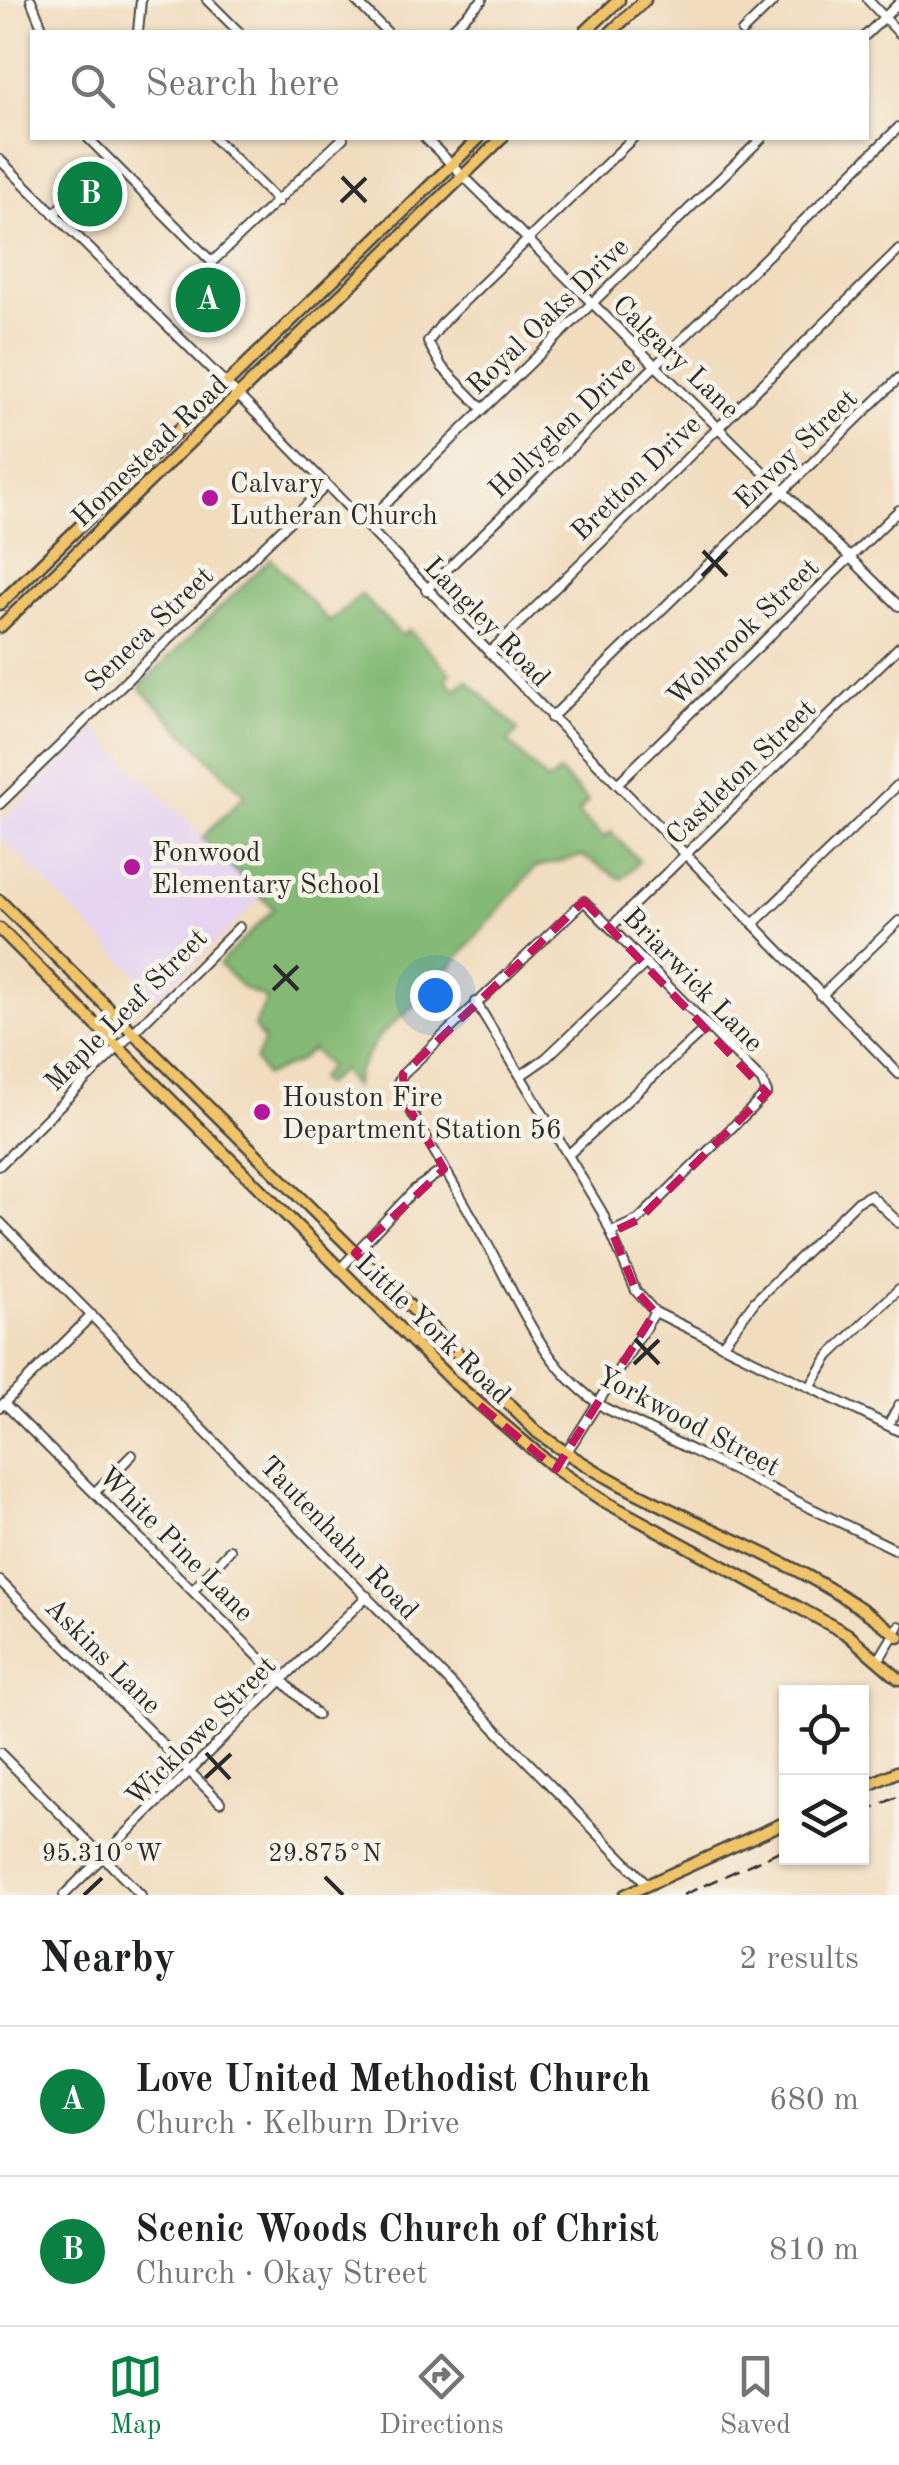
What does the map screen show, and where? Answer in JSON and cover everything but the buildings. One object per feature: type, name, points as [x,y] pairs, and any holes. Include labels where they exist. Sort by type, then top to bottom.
[{"type":"main road","points":[[587,30],[619,0]]},
{"type":"main road","points":[[614,30],[645,0]]},
{"type":"main road","points":[[602,16],[612,30]]},
{"type":"main road","name":"Homestead Road","points":[[0,604],[478,140]]},
{"type":"main road","name":"Homestead Road","points":[[0,627],[500,140]]},
{"type":"main road","points":[[366,246],[378,258]]},
{"type":"main road","points":[[314,297],[325,310]]},
{"type":"main road","points":[[138,469],[150,480]]},
{"type":"main road","name":"Little York Road","points":[[0,901],[492,1388],[564,1452],[641,1499],[802,1572],[898,1632]]},
{"type":"main road","name":"Little York Road","points":[[0,929],[425,1354],[556,1469],[602,1500],[847,1634],[899,1679]]},
{"type":"main road","points":[[207,1136],[222,1122]]},
{"type":"main road","points":[[230,1159],[244,1144]]},
{"type":"main road","points":[[425,1354],[442,1338]]},
{"type":"main road","points":[[477,1403],[492,1388]]},
{"type":"main road","points":[[869,1785],[899,1771]]},
{"type":"main road","points":[[625,1895],[779,1825]]},
{"type":"street","points":[[31,0],[43,30]]},
{"type":"street","points":[[138,30],[141,0]]},
{"type":"street","points":[[207,0],[237,30]]},
{"type":"street","points":[[355,0],[385,30]]},
{"type":"street","points":[[451,30],[482,0]]},
{"type":"street","points":[[744,30],[775,0]]},
{"type":"street","points":[[868,0],[899,32]]},
{"type":"street","points":[[869,32],[899,3]]},
{"type":"street","name":"Hollyglen Drive","points":[[426,590],[899,128]]},
{"type":"street","points":[[90,140],[212,262],[223,256],[341,140]]},
{"type":"street","points":[[216,140],[278,202]]},
{"type":"street","name":"Calgary Lane","points":[[427,140],[899,606]]},
{"type":"street","points":[[483,409],[442,367],[428,342],[631,140]]},
{"type":"street","name":"Royal Oaks Drive","points":[[364,524],[760,140]]},
{"type":"street","name":"Langley Road","points":[[0,160],[238,395],[897,1069]]},
{"type":"street","points":[[54,214],[109,161]]},
{"type":"street","name":"Bretton Drive","points":[[489,653],[899,250]]},
{"type":"street","name":"Envoy Street","points":[[551,718],[899,378]]},
{"type":"street","name":"Seneca Street","points":[[0,804],[326,485]]},
{"type":"street","name":"Wolbrook Street","points":[[617,784],[899,510]]},
{"type":"street","name":"Castleton Street","points":[[612,926],[899,647]]},
{"type":"street","points":[[754,924],[899,784]]},
{"type":"street","name":"Briarwick Lane","points":[[476,1002],[584,902],[612,926],[762,1082],[767,1093],[638,1220],[612,1232]]},
{"type":"street","points":[[822,996],[899,921]]},
{"type":"street","name":"Maple Leaf Street","points":[[0,1165],[239,928]]},
{"type":"street","points":[[523,1074],[646,963]]},
{"type":"street","points":[[476,1002],[523,1074],[612,1232],[636,1290],[655,1312],[899,1430]]},
{"type":"street","name":"Yorkwood Street","points":[[476,1002],[398,1083],[540,1347],[565,1377],[596,1402],[899,1551]]},
{"type":"street","points":[[568,1154],[708,1026]]},
{"type":"street","points":[[340,1269],[414,1190],[444,1169]]},
{"type":"street","points":[[722,1345],[754,1301],[857,1202],[870,1195],[899,1223]]},
{"type":"street","name":"Tautenhahn Road","points":[[0,1222],[648,1884]]},
{"type":"street","points":[[810,1387],[829,1356],[899,1289]]},
{"type":"street","points":[[556,1469],[655,1312]]},
{"type":"street","points":[[2,1405],[92,1315]]},
{"type":"street","points":[[888,1425],[899,1404]]},
{"type":"street","name":"White Pine Lane","points":[[2,1405],[95,1492],[317,1715]]},
{"type":"street","points":[[95,1492],[132,1455]]},
{"type":"street","points":[[193,1590],[230,1550]]},
{"type":"street","name":"Askins Lane","points":[[0,1581],[220,1802]]},
{"type":"street","name":"Wicklowe Street","points":[[64,1895],[367,1596]]},
{"type":"street","points":[[878,1661],[898,1632]]},
{"type":"street","points":[[0,1753],[141,1895]]},
{"type":"highlighted area","points":[[584,901],[767,1093],[638,1220],[612,1232],[636,1291],[655,1312],[556,1469],[477,1403],[492,1388],[355,1253],[444,1169],[404,1099],[403,1074]]},
{"type":"shaded area","name":"Fonwood Elementary School","points":[[96,729],[262,897],[159,997],[0,836],[0,822]]},
{"type":"green space","points":[[271,558],[329,622],[361,595],[402,636],[409,630],[451,673],[446,679],[456,690],[467,680],[518,730],[508,742],[548,782],[559,772],[588,801],[578,813],[604,838],[611,832],[639,861],[622,879],[582,856],[536,867],[429,992],[378,1037],[358,1071],[354,1087],[341,1070],[324,1085],[318,1079],[329,1067],[312,1049],[297,1062],[265,1076],[255,1060],[264,1041],[254,1027],[267,999],[243,988],[219,964],[274,909],[202,838],[245,795],[139,687]]},
{"type":"railway","points":[[869,1810],[899,1796]]},
{"type":"railway","points":[[683,1895],[779,1851]]},
{"type":"place","name":"Scenic Woods Church of Christ","points":[[90,194]]},
{"type":"place","name":"Love United Methodist Church","points":[[208,300]]},
{"type":"place","name":"Calvary Lutheran Church","points":[[210,498]]},
{"type":"place","name":"Fonwood Elementary School","points":[[132,867]]},
{"type":"place","name":"Houston Fire Department Station 56","points":[[262,1112]]}]
